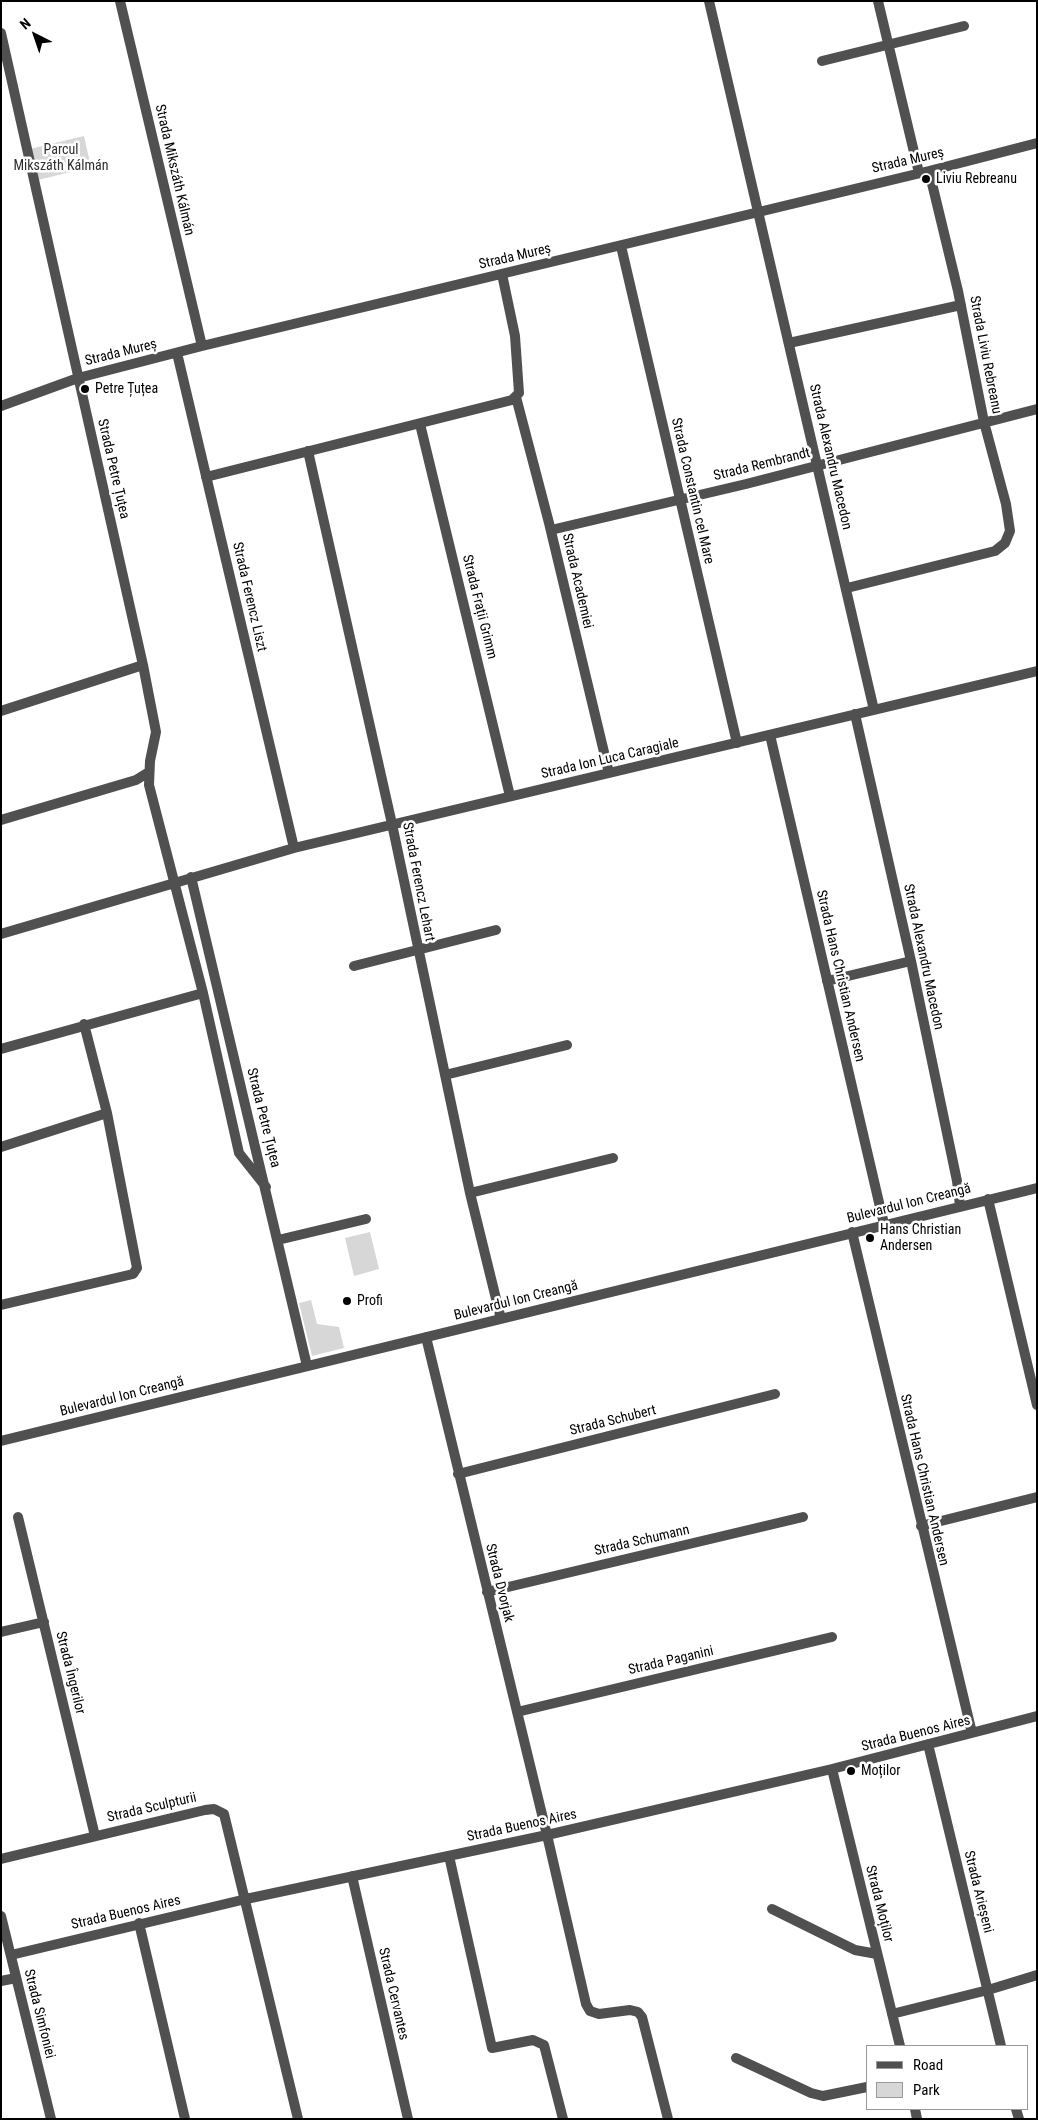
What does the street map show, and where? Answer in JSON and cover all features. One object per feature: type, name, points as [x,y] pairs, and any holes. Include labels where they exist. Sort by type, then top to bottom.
[{"type":"street","name":"Strada Mikszáth Kálmán","points":[[120,1],[202,346]]},
{"type":"street","name":"Strada Alexandru Macedon","points":[[709,1],[819,466],[874,710]]},
{"type":"street","name":"Strada Liviu Rebreanu","points":[[847,588],[995,551],[1005,543],[1010,531],[1006,504],[984,422],[960,305],[888,44],[878,1]]},
{"type":"street","points":[[822,61],[964,26]]},
{"type":"street","name":"Strada Petre Țuțea","points":[[1,33],[144,664],[156,732],[149,772],[149,784],[204,998],[239,1153],[266,1187]]},
{"type":"street","name":"Strada Mureș","points":[[1,406],[78,378],[202,346],[1037,144]]},
{"type":"street","name":"Strada Constantin cel Mare","points":[[621,246],[737,743]]},
{"type":"street","name":"Strada Academiei","points":[[502,274],[515,336],[518,394],[516,397],[551,530],[609,773]]},
{"type":"street","points":[[789,343],[960,305]]},
{"type":"street","name":"Strada Ferencz Liszt","points":[[176,353],[294,848]]},
{"type":"street","points":[[206,477],[420,424],[512,400],[516,397]]},
{"type":"street","name":"Strada Rembrandt","points":[[551,530],[819,466],[1037,408]]},
{"type":"street","name":"Strada Frații Grimm","points":[[420,424],[510,796]]},
{"type":"street","name":"Strada Ferencz Lehart","points":[[308,451],[392,824],[470,1193],[501,1319]]},
{"type":"street","points":[[1,710],[144,664]]},
{"type":"street","name":"Strada Ion Luca Caragiale","points":[[1,934],[294,848],[1037,671]]},
{"type":"street","name":"Strada Alexandru Macedon","points":[[855,714],[911,961],[957,1181],[960,1206]]},
{"type":"street","name":"Strada Hans Christian Andersen","points":[[770,735],[884,1224]]},
{"type":"street","points":[[1,820],[136,780],[149,772]]},
{"type":"street","name":"Strada Petre Țuțea","points":[[191,877],[307,1366]]},
{"type":"street","points":[[354,966],[496,930]]},
{"type":"street","points":[[827,981],[911,961]]},
{"type":"street","points":[[1,1049],[84,1024],[204,998],[220,1000]]},
{"type":"street","points":[[1,1305],[133,1274],[137,1268],[107,1113],[84,1024]]},
{"type":"street","points":[[445,1075],[567,1045]]},
{"type":"street","points":[[1,1147],[107,1113]]},
{"type":"street","points":[[470,1193],[613,1158]]},
{"type":"street","name":"Bulevardul Ion Creangă","points":[[1,1441],[1037,1188]]},
{"type":"street","points":[[988,1199],[1037,1405]]},
{"type":"street","points":[[278,1240],[366,1219]]},
{"type":"street","name":"Strada Hans Christian Andersen","points":[[852,1232],[972,1733]]},
{"type":"street","name":"Strada Dvorjak","points":[[426,1337],[458,1474],[548,1835],[586,2004],[590,2011],[599,2014],[630,2010],[638,2012],[642,2018],[668,2119]]},
{"type":"street","name":"Strada Schubert","points":[[458,1474],[775,1394]]},
{"type":"street","points":[[921,1526],[1037,1497]]},
{"type":"street","name":"Strada Îngerilor","points":[[18,1517],[95,1836]]},
{"type":"street","name":"Strada Schumann","points":[[487,1592],[803,1518]]},
{"type":"street","points":[[1,1632],[44,1622]]},
{"type":"street","name":"Strada Paganini","points":[[517,1712],[832,1637]]},
{"type":"street","name":"Strada Buenos Aires","points":[[11,1955],[139,1923],[548,1835],[832,1769],[1037,1716]]},
{"type":"street","name":"Strada Arieșeni","points":[[928,1744],[1001,2045]]},
{"type":"street","name":"Strada Moților","points":[[832,1769],[900,2045]]},
{"type":"street","name":"Strada Sculpturii","points":[[1,1859],[205,1810],[220,1812],[227,1818],[298,2119]]},
{"type":"street","points":[[449,1856],[492,2048],[533,2040],[544,2045],[563,2119]]},
{"type":"street","name":"Strada Cervantes","points":[[352,1876],[408,2119]]},
{"type":"street","points":[[772,1909],[855,1950],[877,1954]]},
{"type":"street","name":"Strada Simfoniei","points":[[1,1916],[51,2119]]},
{"type":"street","points":[[139,1923],[185,2119]]},
{"type":"street","points":[[892,2014],[988,1990],[1037,1975]]},
{"type":"street","points":[[1,1981],[16,1978]]},
{"type":"street","points":[[736,2058],[811,2093],[823,2096],[866,2087]]},
{"type":"green space","name":"Parcul Mikszáth Kálmán","points":[[84,136],[91,167],[38,180],[30,149]]},
{"type":"green space","points":[[370,1232],[379,1269],[354,1276],[345,1238]]},
{"type":"green space","points":[[311,1300],[317,1324],[339,1327],[344,1348],[312,1356],[299,1303]]},
{"type":"place","name":"Liviu Rebreanu","points":[[926,179]]},
{"type":"place","name":"Petre Țuțea","points":[[85,389]]},
{"type":"place","name":"Hans Christian Andersen","points":[[870,1238]]},
{"type":"place","name":"Profi","points":[[347,1301]]},
{"type":"place","name":"Moților","points":[[851,1771]]}]
